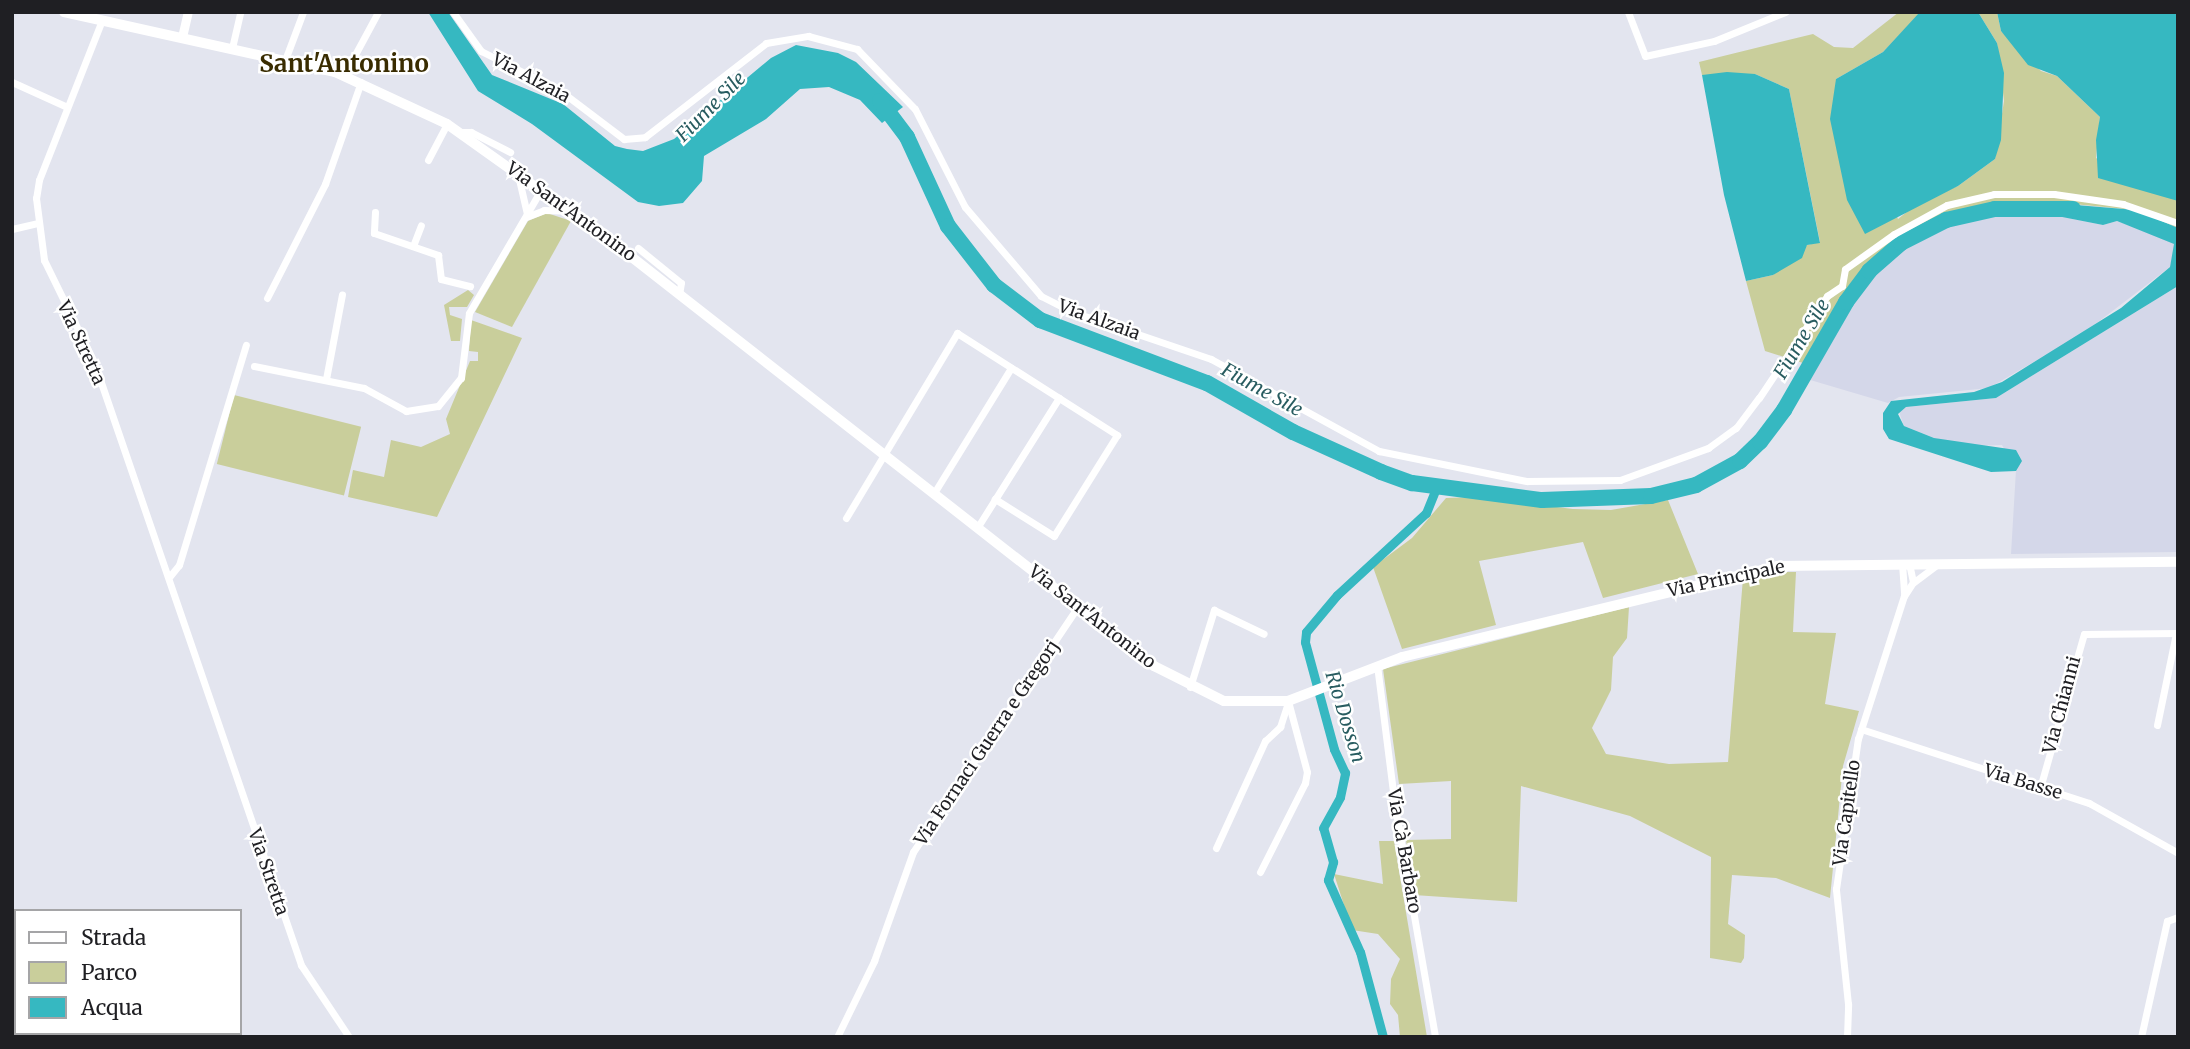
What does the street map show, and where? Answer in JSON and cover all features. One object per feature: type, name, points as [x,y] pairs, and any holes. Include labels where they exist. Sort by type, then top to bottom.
[{"type":"main road","name":"Via Sant'Antonino","points":[[64,12],[344,75],[447,124],[541,190],[679,294],[1154,666],[1190,688],[1246,705],[1288,701],[1329,686]]},
{"type":"main road","name":"Via Principale","points":[[1329,686],[1377,665],[1766,568],[1905,563],[2178,562]]},
{"type":"street","points":[[182,37],[188,12]]},
{"type":"street","points":[[232,48],[240,12]]},
{"type":"street","points":[[285,60],[303,12]]},
{"type":"street","points":[[344,75],[378,12]]},
{"type":"street","name":"Via Alzaia","points":[[453,12],[481,51],[562,92],[624,139],[653,132],[766,43],[808,36],[857,49],[915,109],[965,207],[1041,296],[1070,311],[1211,359],[1379,451],[1471,472],[1551,483],[1620,480],[1708,448],[1736,428],[1827,296],[1842,286],[1845,269],[1894,234],[1933,211],[1982,196],[2079,197],[2123,204],[2178,223]]},
{"type":"street","points":[[1628,12],[1645,56],[1714,41],[1785,12]]},
{"type":"street","name":"Via Stretta","points":[[102,20],[38,180],[38,223],[44,260],[94,362],[170,576],[301,965],[349,1037]]},
{"type":"street","points":[[12,82],[67,107]]},
{"type":"street","points":[[267,298],[325,184],[362,82]]},
{"type":"street","points":[[428,160],[447,124]]},
{"type":"street","name":"Via Sant'Antonino","points":[[461,132],[471,132],[510,152]]},
{"type":"street","points":[[517,173],[526,216]]},
{"type":"street","points":[[254,366],[367,389],[405,411],[425,411],[444,401],[461,378],[469,313],[541,190]]},
{"type":"street","points":[[526,216],[544,210],[571,212]]},
{"type":"street","points":[[375,212],[374,233],[438,255],[441,279],[470,286]]},
{"type":"street","points":[[12,229],[38,223]]},
{"type":"street","points":[[413,246],[421,225]]},
{"type":"street","name":"Via Sant'Antonino","points":[[638,248],[681,283],[679,294]]},
{"type":"street","points":[[326,379],[342,293]]},
{"type":"street","points":[[846,518],[957,334],[1117,436],[1054,536],[995,499]]},
{"type":"street","points":[[170,576],[179,565],[246,345]]},
{"type":"street","points":[[934,493],[1011,368]]},
{"type":"street","points":[[977,528],[1059,398]]},
{"type":"street","points":[[1905,563],[1913,582]]},
{"type":"street","name":"Via Capitello","points":[[1904,596],[1905,563]]},
{"type":"street","name":"Via Capitello","points":[[1847,1037],[1848,1004],[1836,889],[1861,729],[1904,596],[1913,582],[1938,564]]},
{"type":"street","name":"Via Fornaci Guerra e Gregorj","points":[[837,1037],[874,961],[913,852],[1078,606]]},
{"type":"street","points":[[1190,688],[1214,610],[1264,634]]},
{"type":"street","points":[[2157,724],[2177,633]]},
{"type":"street","name":"Via Chianni","points":[[2040,788],[2084,634],[2177,633]]},
{"type":"street","name":"Via Cà Barbaro","points":[[1377,665],[1395,807],[1435,1037]]},
{"type":"street","points":[[1216,848],[1265,741],[1280,727],[1288,701]]},
{"type":"street","points":[[1260,872],[1305,783],[1307,772],[1288,701]]},
{"type":"street","name":"Via Basse","points":[[1861,729],[2089,803],[2178,853]]},
{"type":"street","points":[[2141,1037],[2167,921],[2178,917]]},
{"type":"shaded area","points":[[2002,205],[2052,206],[2073,219],[2103,225],[2117,221],[2143,230],[2175,244],[2170,267],[2085,332],[1989,388],[1899,397],[1888,403],[1807,379],[1852,300],[1901,244],[1949,217]]},
{"type":"shaded area","points":[[2178,286],[2178,552],[2011,554],[2016,470],[2002,445],[1969,446],[1934,438],[1904,426],[1899,412],[1906,407],[1996,398]]},
{"type":"green space","points":[[1899,12],[1921,12],[1883,52],[1836,79],[1898,219],[1919,202],[1958,186],[1995,159],[2004,101],[1997,43],[1978,12],[1997,12],[2001,31],[2041,71],[2057,76],[2100,117],[2096,158],[2178,201],[2178,228],[2136,210],[2052,202],[1976,209],[1910,236],[1871,265],[1803,363],[1765,351],[1746,281],[1773,275],[1807,245],[1820,242],[1789,89],[1755,74],[1702,75],[1699,62],[1813,34],[1834,47],[1853,48]]},
{"type":"green space","points":[[547,213],[571,221],[512,327],[475,312],[528,221]]},
{"type":"green space","points":[[468,290],[474,295],[467,307],[449,307],[450,315],[462,319],[460,341],[451,341],[444,305]]},
{"type":"green space","points":[[471,320],[522,338],[437,517],[348,497],[353,470],[384,477],[391,440],[421,447],[450,434],[446,419],[470,361],[478,361],[478,352],[469,351]]},
{"type":"green space","points":[[234,395],[361,427],[344,496],[217,464]]},
{"type":"green space","points":[[1474,497],[1573,509],[1611,510],[1668,500],[1698,574],[1603,598],[1583,542],[1479,561],[1496,625],[1402,649],[1373,567],[1412,538],[1446,498]]},
{"type":"green space","points":[[1774,572],[1796,572],[1793,632],[1836,633],[1825,704],[1859,711],[1843,766],[1830,898],[1776,878],[1732,875],[1728,924],[1745,935],[1744,958],[1741,963],[1710,958],[1711,857],[1630,816],[1521,786],[1517,902],[1414,895],[1406,840],[1451,839],[1451,781],[1399,784],[1383,669],[1629,607],[1627,638],[1613,657],[1611,690],[1592,728],[1606,754],[1669,764],[1728,762],[1743,578]]},
{"type":"green space","points":[[1379,841],[1394,841],[1427,1037],[1400,1037],[1398,1015],[1390,1004],[1391,979],[1400,959],[1378,934],[1352,930],[1334,874],[1383,884]]},
{"type":"water","points":[[428,12],[448,12],[492,75],[563,104],[615,146],[627,149],[643,151],[674,139],[771,58],[796,45],[838,53],[856,62],[903,107],[882,123],[860,100],[829,87],[800,89],[766,119],[704,156],[702,181],[683,203],[659,206],[638,202],[532,124],[478,91]]},
{"type":"water","points":[[1978,12],[1997,43],[2004,73],[2001,140],[1995,159],[1958,186],[1865,234],[1847,200],[1830,119],[1836,79],[1883,52],[1919,13]]},
{"type":"water","points":[[1997,12],[2178,12],[2178,201],[2098,178],[2096,140],[2100,117],[2057,76],[2028,65],[2001,31]]},
{"type":"water","points":[[1727,72],[1755,74],[1789,89],[1820,243],[1807,245],[1802,258],[1773,275],[1746,281],[1724,195],[1702,75]]},
{"type":"water","points":[[2052,203],[2136,210],[2178,228],[2178,286],[1996,398],[1906,407],[1898,414],[1904,426],[1934,438],[2016,450],[2022,461],[2016,471],[1991,472],[1889,439],[1883,429],[1883,413],[1891,401],[1974,392],[2002,382],[2121,308],[2170,267],[2174,244],[2117,221],[2103,225],[2052,215]]},
{"type":"waterway","name":"Fiume Sile","points":[[880,101],[907,137],[948,226],[994,285],[1040,320],[1207,383],[1293,432],[1381,472],[1412,483],[1542,500],[1651,496],[1696,485],[1740,461],[1760,442],[1784,410],[1846,302],[1869,271],[1901,243],[1946,220],[1995,209],[2073,209]]},
{"type":"waterway","name":"Rio Dosson","points":[[1383,1037],[1360,952],[1328,880],[1333,862],[1323,828],[1340,797],[1345,773],[1334,749],[1305,642],[1306,632],[1337,595],[1426,513],[1437,486]]},
{"type":"district","name":"Sant'Antonino","points":[[344,64]]}]
